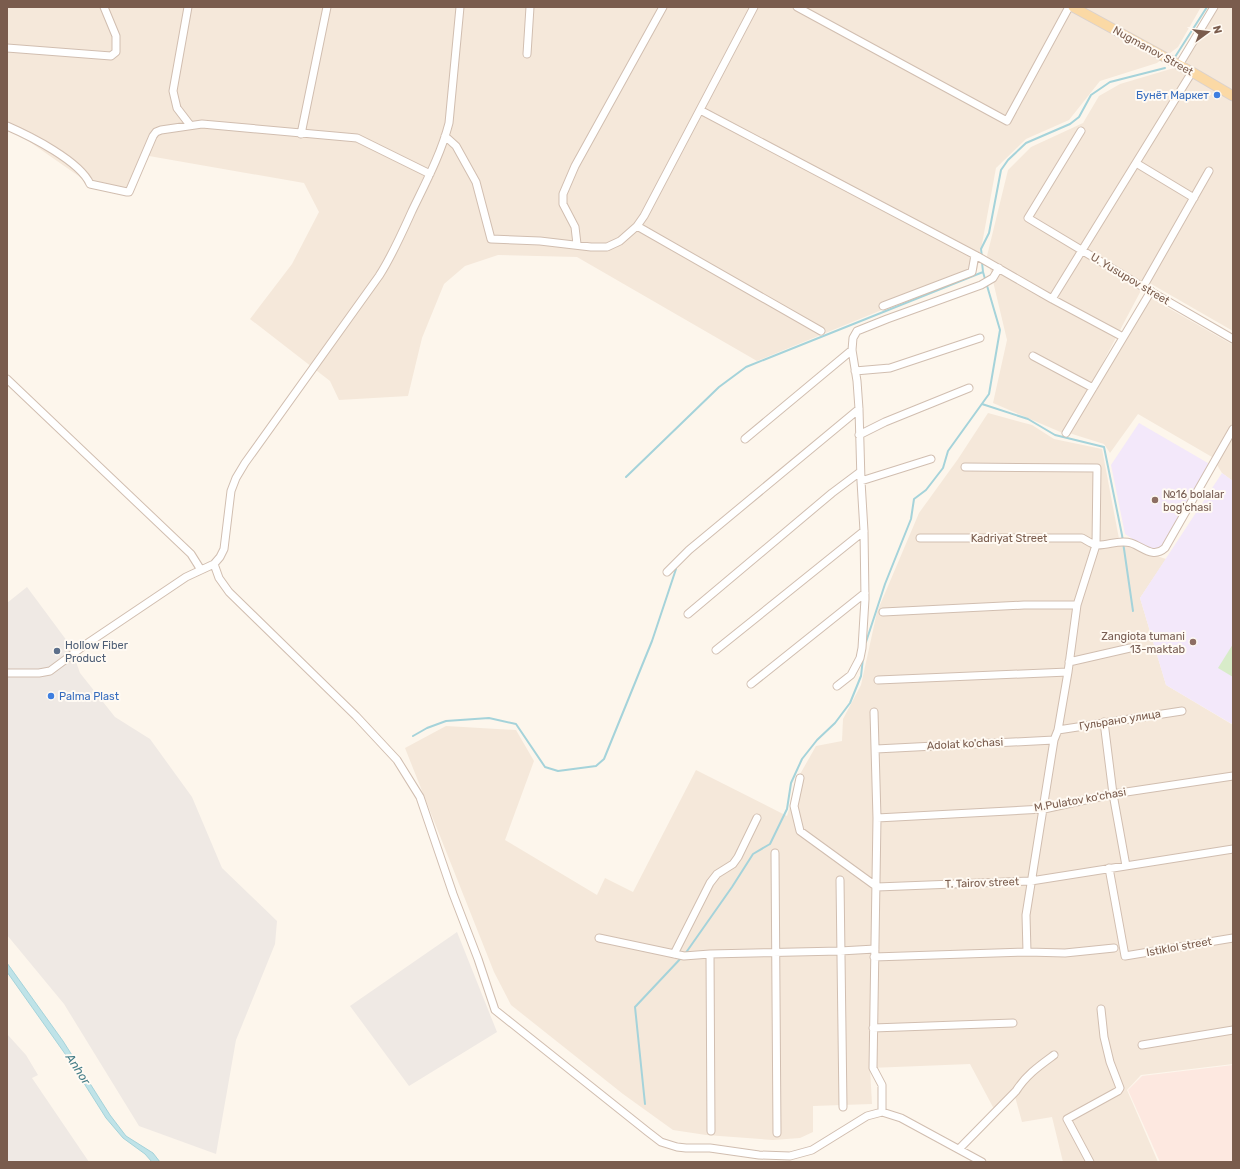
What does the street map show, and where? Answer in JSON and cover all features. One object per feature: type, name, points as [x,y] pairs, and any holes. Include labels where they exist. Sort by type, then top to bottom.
[{"type":"main road","name":"Nugmanov Street","points":[[1073,7],[1233,96]]},
{"type":"street","points":[[7,48],[111,56],[116,52],[116,36],[104,7]]},
{"type":"street","points":[[182,7],[186,16]]},
{"type":"street","points":[[188,7],[172,91],[177,108],[190,125]]},
{"type":"street","points":[[301,134],[327,7]]},
{"type":"street","points":[[7,673],[39,673],[50,671],[180,582],[214,564],[220,557],[224,549],[230,495],[238,474],[379,276],[396,247],[430,174],[445,136],[450,111],[460,7]]},
{"type":"street","points":[[527,54],[530,7]]},
{"type":"street","points":[[577,244],[575,227],[563,204],[563,194],[575,166],[663,7]]},
{"type":"street","points":[[445,136],[456,146],[476,182],[491,239],[540,241],[602,247],[612,245],[637,226],[644,216],[754,7]]},
{"type":"street","points":[[797,7],[1007,121],[1069,7]]},
{"type":"street","points":[[1179,65],[1214,7]]},
{"type":"street","points":[[1052,299],[1192,72]]},
{"type":"street","points":[[700,110],[976,255],[1052,299],[1123,337]]},
{"type":"street","points":[[7,126],[60,154],[78,168],[90,184],[127,192],[129,192],[156,132],[174,127],[202,124],[357,138],[430,174]]},
{"type":"street","name":"U. Yusupov street","points":[[1081,131],[1028,218],[1143,287],[1233,338]]},
{"type":"street","points":[[1136,163],[1194,198]]},
{"type":"street","points":[[1143,287],[1209,171]]},
{"type":"street","points":[[637,226],[821,331]]},
{"type":"street","points":[[883,306],[972,272],[976,255]]},
{"type":"street","points":[[837,686],[851,675],[860,658],[862,648],[865,593],[859,409],[856,371],[852,350],[853,338],[858,331],[981,285],[993,278],[998,268]]},
{"type":"street","points":[[1066,433],[1151,291]]},
{"type":"street","points":[[856,371],[890,368],[980,338]]},
{"type":"street","points":[[745,439],[852,350]]},
{"type":"street","points":[[1033,356],[1093,388]]},
{"type":"street","points":[[7,379],[191,554],[201,570]]},
{"type":"street","points":[[859,435],[885,422],[969,388]]},
{"type":"street","points":[[667,572],[689,550],[859,409]]},
{"type":"street","points":[[1096,545],[1122,542],[1131,543],[1155,554],[1160,553],[1165,548],[1233,429]]},
{"type":"street","points":[[861,481],[931,459]]},
{"type":"street","points":[[965,467],[1097,468],[1096,545],[1077,605],[1068,672],[1058,730],[1054,740],[1026,915],[1027,952]]},
{"type":"street","points":[[688,614],[832,493],[860,472]]},
{"type":"street","points":[[716,650],[864,531]]},
{"type":"street","name":"Kadriyat Street","points":[[920,538],[1082,538],[1096,545]]},
{"type":"street","points":[[214,564],[219,578],[229,592],[356,716],[397,760],[405,772],[420,798],[495,1010],[648,1132],[661,1142],[677,1147],[710,1148],[759,1155],[790,1156],[812,1150],[867,1116],[882,1112],[902,1118],[982,1162]]},
{"type":"street","points":[[751,684],[865,593]]},
{"type":"street","points":[[883,612],[1024,605],[1077,605]]},
{"type":"street","points":[[1069,662],[1130,648]]},
{"type":"street","points":[[878,680],[1068,672]]},
{"type":"street","name":"Гульрано улица","points":[[1058,730],[1182,711]]},
{"type":"street","points":[[874,712],[876,749],[877,887],[874,956],[873,1068],[882,1085],[882,1112]]},
{"type":"street","points":[[1104,722],[1113,794],[1126,866]]},
{"type":"street","name":"Adolat ko'chasi","points":[[876,749],[1054,740]]},
{"type":"street","name":"M.Pulatov ko'chasi","points":[[877,818],[1044,809],[1113,794],[1233,776]]},
{"type":"street","points":[[800,778],[794,806],[800,831],[877,887]]},
{"type":"street","points":[[674,954],[710,883],[717,874],[733,864],[757,818]]},
{"type":"street","name":"T. Tairov street","points":[[877,887],[1031,881],[1233,849]]},
{"type":"street","points":[[775,853],[777,1133]]},
{"type":"street","name":"Istiklol street","points":[[1109,868],[1125,956],[1233,938]]},
{"type":"street","points":[[840,880],[843,1107]]},
{"type":"street","points":[[599,938],[684,956],[840,951],[875,948]]},
{"type":"street","points":[[874,956],[1027,952],[1065,953],[1114,948]]},
{"type":"street","points":[[710,954],[711,1131]]},
{"type":"street","points":[[1090,1162],[1067,1119],[1118,1091],[1120,1088],[1110,1062],[1104,1037],[1101,1009]]},
{"type":"street","points":[[873,1028],[1013,1023]]},
{"type":"street","points":[[1142,1045],[1233,1030]]},
{"type":"street","points":[[959,1149],[1016,1091],[1022,1081],[1033,1070],[1054,1055]]},
{"type":"shaded area","points":[[7,7],[1201,7],[1178,47],[1157,63],[1100,81],[1069,120],[1026,139],[996,168],[977,271],[757,361],[577,257],[498,255],[465,266],[444,284],[422,338],[408,396],[339,400],[330,381],[250,319],[292,264],[319,212],[304,183],[149,156],[130,194],[90,184],[7,126]]},
{"type":"shaded area","points":[[1211,7],[1233,7],[1233,90],[1180,60]]},
{"type":"shaded area","points":[[1174,68],[1233,101],[1233,331],[1146,281],[1065,434],[993,403],[1007,340],[987,256],[1008,170],[1031,147],[1083,123],[1099,96],[1120,84]]},
{"type":"shaded area","points":[[1151,298],[1233,345],[1233,481],[1222,473],[1212,457],[1138,414],[1110,453],[1104,444],[1069,433]]},
{"type":"shaded area","points":[[988,413],[1032,425],[1054,439],[1102,449],[1120,544],[1166,559],[1140,598],[1166,685],[1233,725],[1233,1064],[1141,1075],[1127,1090],[1158,1162],[1063,1162],[1052,1117],[1022,1122],[1014,1093],[994,1109],[970,1064],[870,1068],[872,1104],[813,1106],[813,1132],[800,1138],[773,1140],[706,1135],[673,1130],[623,1094],[511,1005],[494,972],[405,748],[446,726],[516,730],[534,761],[505,840],[597,895],[605,878],[633,892],[696,770],[787,816],[799,776],[816,746],[842,741],[843,719],[861,685],[877,612],[919,513],[958,459]]},
{"type":"shaded area","name":"№16 bolalar bog'chasi","points":[[1139,423],[1213,466],[1162,547],[1151,551],[1125,534],[1111,465]]},
{"type":"shaded area","name":"Zangiota tumani 13-maktab","points":[[1222,473],[1233,481],[1232,724],[1166,685],[1140,598]]},
{"type":"shaded area","points":[[27,587],[70,645],[80,673],[115,717],[150,739],[192,797],[222,868],[277,921],[275,944],[236,1040],[216,1154],[139,1126],[64,1004],[7,935],[7,603]]},
{"type":"shaded area","points":[[457,932],[497,1032],[409,1086],[350,1006]]},
{"type":"shaded area","points":[[7,1034],[26,1055],[38,1075],[32,1078],[89,1162],[7,1162]]},
{"type":"shaded area","points":[[1233,1065],[1233,1162],[1160,1162],[1128,1090],[1142,1076]]},
{"type":"green space","points":[[1233,644],[1233,677],[1218,668]]},
{"type":"water","name":"Anhor","points":[[7,963],[63,1041],[110,1115],[126,1136],[153,1153],[160,1162],[152,1162],[145,1154],[123,1138],[106,1118],[68,1058],[7,972]]},
{"type":"waterway","points":[[1175,57],[1207,7]]},
{"type":"waterway","points":[[982,257],[981,249],[989,233],[1001,170],[1008,160],[1026,143],[1070,124],[1079,117],[1091,95],[1110,82],[1165,68]]},
{"type":"waterway","points":[[626,477],[719,387],[746,367],[983,272],[982,262]]},
{"type":"waterway","points":[[866,642],[885,584],[911,519],[914,499],[926,490],[943,468],[948,451],[989,394],[1000,330],[983,272]]},
{"type":"waterway","points":[[982,404],[1028,419],[1055,435],[1104,447],[1122,535],[1133,611]]},
{"type":"waterway","points":[[413,736],[427,728],[446,721],[489,718],[516,724],[545,767],[558,771],[596,766],[604,759],[652,641],[676,569]]},
{"type":"waterway","points":[[685,954],[753,854],[770,844],[787,809],[791,783],[802,759],[817,740],[835,723],[850,703],[861,676],[863,658]]},
{"type":"waterway","points":[[645,1104],[635,1007],[682,957]]},
{"type":"place","name":"Бунёт Маркет","points":[[1217,95]]},
{"type":"place","name":"№16 bolalar bog'chasi","points":[[1155,500]]},
{"type":"place","name":"Zangiota tumani 13-maktab","points":[[1193,642]]},
{"type":"place","name":"Hollow Fiber Product","points":[[57,651]]},
{"type":"place","name":"Palma Plast","points":[[51,696]]}]
